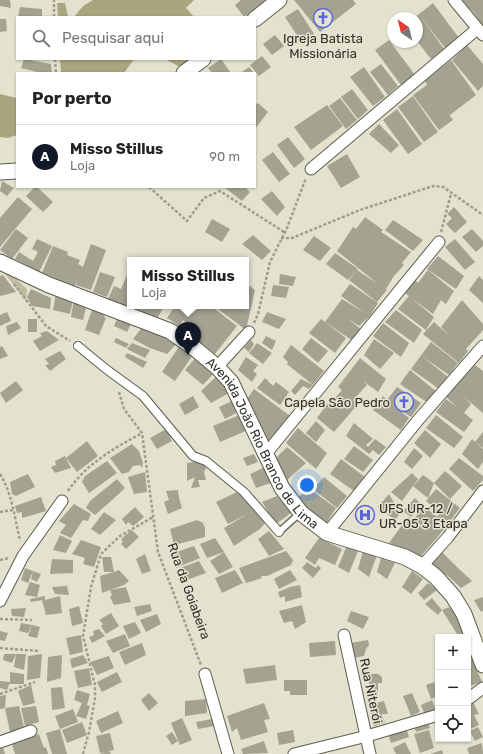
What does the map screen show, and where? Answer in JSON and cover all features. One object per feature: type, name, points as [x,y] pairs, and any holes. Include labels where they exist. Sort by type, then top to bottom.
[{"type":"main road","points":[[256,18],[279,0]]},
{"type":"main road","points":[[185,72],[202,60]]},
{"type":"main road","points":[[0,172],[16,171]]},
{"type":"main road","name":"Avenida João Rio Branco de Lima","points":[[0,262],[49,285],[170,331],[193,347],[217,367],[231,382],[282,488],[301,513],[328,533],[389,551],[422,566],[443,584],[458,602],[483,665]]},
{"type":"street","points":[[311,169],[480,32],[454,0]]},
{"type":"street","points":[[265,455],[439,242]]},
{"type":"street","points":[[217,367],[249,332]]},
{"type":"street","points":[[78,346],[142,396],[193,456],[206,461],[244,492],[279,532]]},
{"type":"street","points":[[328,533],[419,419],[483,346]]},
{"type":"street","points":[[422,566],[448,537],[483,491]]},
{"type":"street","points":[[0,601],[23,556],[62,501]]},
{"type":"street","name":"Rua Niterói","points":[[344,635],[370,754]]},
{"type":"street","points":[[205,674],[228,754]]},
{"type":"street","points":[[471,697],[483,688]]},
{"type":"street","points":[[294,754],[367,736],[435,716]]},
{"type":"street","points":[[0,742],[31,731]]},
{"type":"lane","points":[[279,532],[301,513]]},
{"type":"path","points":[[54,0],[54,16]]},
{"type":"path","points":[[55,60],[56,72]]},
{"type":"path","points":[[249,332],[258,314],[270,262],[311,169]]},
{"type":"path","points":[[281,238],[292,238],[360,210],[433,186],[443,188],[483,215]]},
{"type":"path","points":[[150,188],[187,221],[204,198],[220,191],[284,232]]},
{"type":"path","points":[[439,242],[451,194]]},
{"type":"path","name":"Rua da Goiabeira","points":[[62,501],[77,477],[88,467],[105,454],[142,433],[158,552],[205,674]]},
{"type":"path","points":[[0,474],[4,480],[23,556]]},
{"type":"path","points":[[0,512],[12,510]]},
{"type":"path","points":[[83,754],[89,732],[95,698],[95,685],[82,636],[91,587],[101,554],[120,536],[153,517]]},
{"type":"path","points":[[0,619],[32,620]]},
{"type":"path","points":[[0,648],[38,651]]},
{"type":"path","points":[[0,694],[35,682]]},
{"type":"shaded area","points":[[93,0],[194,0],[186,8],[193,16],[75,16],[83,6]]},
{"type":"shaded area","points":[[57,3],[65,3],[68,16],[58,16]]},
{"type":"shaded area","points":[[60,60],[133,60],[125,72],[61,72]]},
{"type":"shaded area","points":[[167,60],[190,60],[180,67]]},
{"type":"shaded area","points":[[0,94],[16,98],[16,135],[8,138],[0,137]]},
{"type":"shaded area","points":[[0,264],[27,289],[26,301],[0,267]]},
{"type":"building","points":[[0,0],[10,0],[11,8],[0,6]]},
{"type":"building","points":[[241,0],[267,0],[245,16],[243,16],[235,5]]},
{"type":"building","name":"Igreja Batista Missionária","points":[[294,0],[353,0],[356,4],[320,32]]},
{"type":"building","points":[[462,0],[483,0],[483,26],[474,13]]},
{"type":"building","points":[[433,3],[459,38],[445,48],[423,20],[423,12],[422,12]]},
{"type":"building","points":[[20,7],[42,9],[42,16],[18,16]]},
{"type":"building","points":[[298,9],[314,34],[302,43],[285,17]]},
{"type":"building","points":[[0,19],[6,19],[7,31],[0,32]]},
{"type":"building","points":[[423,20],[444,49],[431,59],[422,48]]},
{"type":"building","points":[[275,35],[284,46],[272,55],[263,44]]},
{"type":"building","points":[[387,41],[387,48],[395,48],[415,75],[401,85],[375,50]]},
{"type":"building","points":[[467,45],[483,64],[483,86],[478,91],[452,60]]},
{"type":"building","points":[[262,56],[271,67],[259,76],[250,65]]},
{"type":"building","points":[[24,60],[29,60],[51,64],[52,72],[37,72],[21,68]]},
{"type":"building","points":[[222,60],[230,72],[211,72],[208,68]]},
{"type":"building","points":[[451,60],[476,95],[450,115],[445,108],[453,120],[439,130],[413,95],[427,85],[425,81]]},
{"type":"building","points":[[381,64],[398,86],[388,95],[370,72]]},
{"type":"building","points":[[249,67],[253,72],[242,72]]},
{"type":"building","points":[[364,67],[385,97],[373,106],[350,77]]},
{"type":"building","points":[[352,89],[368,110],[358,119],[341,97]]},
{"type":"building","points":[[413,96],[438,132],[424,142],[398,107]]},
{"type":"building","points":[[340,98],[357,120],[346,129],[329,106]]},
{"type":"building","points":[[258,103],[268,112],[256,128],[256,104]]},
{"type":"building","points":[[327,105],[343,126],[311,150],[294,127]]},
{"type":"building","points":[[397,109],[422,144],[408,154],[383,120]]},
{"type":"building","points":[[379,124],[399,145],[391,153],[369,134]]},
{"type":"building","points":[[288,137],[305,159],[294,168],[277,145]]},
{"type":"building","points":[[273,152],[290,174],[279,182],[262,160]]},
{"type":"building","points":[[347,154],[360,177],[341,188],[327,166]]},
{"type":"building","points":[[2,181],[14,188],[7,196],[0,191]]},
{"type":"building","points":[[34,188],[38,188],[53,202],[43,212],[26,196]]},
{"type":"building","points":[[225,188],[246,188],[250,192],[242,201]]},
{"type":"building","points":[[272,191],[285,207],[277,216],[261,199]]},
{"type":"building","points":[[18,197],[32,209],[0,247],[0,218]]},
{"type":"building","points":[[454,207],[467,222],[455,233],[446,224],[452,218],[447,214]]},
{"type":"building","points":[[365,217],[383,230],[381,232],[411,252],[402,263],[404,265],[394,276],[386,289],[387,290],[377,302],[349,280],[357,270],[378,284],[337,251],[353,227],[356,229]]},
{"type":"building","points":[[212,219],[230,229],[222,242],[205,232]]},
{"type":"building","points":[[393,220],[423,240],[413,251],[385,230]]},
{"type":"building","points":[[16,229],[28,238],[12,259],[0,250]]},
{"type":"building","points":[[472,229],[483,241],[483,246],[476,252],[462,237]]},
{"type":"building","points":[[253,235],[271,251],[262,260],[242,244]]},
{"type":"building","points":[[314,236],[331,248],[320,261],[303,250]]},
{"type":"building","points":[[37,239],[52,246],[39,272],[15,259],[19,252],[33,261],[38,252],[32,249]]},
{"type":"building","points":[[455,239],[475,262],[465,270],[445,247]]},
{"type":"building","points":[[91,244],[106,250],[91,290],[76,285],[78,278],[75,286],[42,273],[53,246],[68,252],[67,255],[80,260],[78,264],[83,267]]},
{"type":"building","points":[[335,253],[358,269],[348,280],[326,264]]},
{"type":"building","points":[[438,256],[464,276],[456,289],[427,269]]},
{"type":"building","points":[[428,270],[454,291],[446,304],[441,300],[433,314],[410,297],[434,317],[426,330],[398,309],[409,296],[405,293],[415,280],[418,283]]},
{"type":"building","points":[[100,272],[115,277],[107,297],[93,292]]},
{"type":"building","points":[[280,274],[296,277],[293,286],[279,284]]},
{"type":"building","points":[[3,275],[16,292],[0,296],[0,276]]},
{"type":"building","points":[[127,275],[127,307],[108,299],[114,286],[121,289]]},
{"type":"building","points":[[479,276],[483,280],[483,303],[469,290]]},
{"type":"building","points":[[350,284],[378,303],[370,316],[359,326],[347,318],[362,330],[353,341],[325,322],[342,299],[365,313],[341,296]]},
{"type":"building","points":[[249,285],[255,290],[246,330],[218,309],[249,309]]},
{"type":"building","points":[[273,285],[289,287],[286,298],[271,296]]},
{"type":"building","points":[[31,289],[51,298],[50,309],[32,306],[27,297]]},
{"type":"building","points":[[56,294],[73,300],[70,314],[53,310]]},
{"type":"building","points":[[74,300],[87,304],[83,320],[71,317]]},
{"type":"building","points":[[462,300],[483,324],[483,330],[466,349],[468,351],[459,363],[423,334],[434,322],[451,337],[441,327]]},
{"type":"building","points":[[93,307],[106,312],[104,317],[106,318],[99,335],[85,330]]},
{"type":"building","points":[[134,309],[162,309],[157,319]]},
{"type":"building","points":[[173,309],[187,309],[193,313],[197,309],[215,309],[237,326],[215,354],[181,327],[186,322],[183,320],[179,326],[167,318]]},
{"type":"building","points":[[396,310],[422,330],[414,343],[385,322]]},
{"type":"building","points":[[7,312],[11,321],[0,326],[0,315]]},
{"type":"building","points":[[267,312],[286,319],[279,329],[262,322]]},
{"type":"building","points":[[118,317],[131,324],[127,332],[114,326]]},
{"type":"building","points":[[28,319],[37,319],[37,332],[28,332]]},
{"type":"building","points":[[321,319],[346,338],[335,353],[309,333]]},
{"type":"building","points":[[17,322],[21,328],[8,335],[6,326]]},
{"type":"building","points":[[383,323],[409,343],[401,357],[373,336]]},
{"type":"building","points":[[144,325],[178,342],[167,354],[150,348],[133,339]]},
{"type":"building","points":[[47,331],[59,340],[40,351],[33,341],[42,336],[40,333]]},
{"type":"building","points":[[266,336],[276,341],[272,350],[262,343]]},
{"type":"building","points":[[116,338],[129,344],[126,348],[114,342]]},
{"type":"building","points":[[311,338],[328,351],[318,363],[302,349]]},
{"type":"building","points":[[374,339],[394,353],[380,369],[364,355]]},
{"type":"building","points":[[251,340],[254,344],[249,352],[244,348]]},
{"type":"building","points":[[431,342],[458,363],[449,375],[423,357],[448,377],[439,389],[411,369]]},
{"type":"building","points":[[132,343],[150,350],[145,358],[127,349]]},
{"type":"building","points":[[257,343],[272,353],[263,364],[249,353]]},
{"type":"building","points":[[180,345],[193,355],[175,381],[162,372]]},
{"type":"building","points":[[291,345],[324,371],[313,385],[287,364],[288,362],[283,357]]},
{"type":"building","points":[[2,346],[8,356],[0,359],[0,347]]},
{"type":"building","points":[[60,351],[66,359],[50,371],[45,365],[49,364],[45,359]]},
{"type":"building","points":[[127,353],[147,362],[143,368],[125,357]]},
{"type":"building","points":[[196,357],[214,373],[203,385],[185,370]]},
{"type":"building","points":[[246,357],[258,365],[253,371],[257,374],[252,382],[238,370]]},
{"type":"building","points":[[360,358],[386,379],[378,392],[363,381],[367,385],[353,400],[358,404],[334,432],[317,418],[328,403],[330,404],[342,390],[338,387]]},
{"type":"building","points":[[475,365],[483,371],[483,413],[463,396],[471,404],[464,413],[473,420],[464,432],[436,412],[446,399],[457,407],[446,397]]},
{"type":"building","points":[[410,370],[437,392],[428,403],[400,384]]},
{"type":"building","points":[[217,376],[229,393],[211,403],[201,391]]},
{"type":"building","points":[[265,378],[273,386],[276,382],[289,392],[280,405],[257,388]]},
{"type":"building","points":[[301,379],[313,385],[309,389],[303,386],[295,395],[291,391]]},
{"type":"building","points":[[16,381],[23,390],[6,403],[0,393]]},
{"type":"building","points":[[397,387],[421,403],[411,417],[393,405],[409,418],[401,430],[373,410],[383,396],[387,400]]},
{"type":"building","points":[[254,389],[290,416],[269,442],[247,399]]},
{"type":"building","points":[[193,396],[199,407],[185,415],[179,404]]},
{"type":"building","points":[[234,400],[240,411],[225,419],[219,407]]},
{"type":"building","points":[[242,414],[248,430],[220,442],[213,426]]},
{"type":"building","points":[[436,415],[463,437],[454,448],[426,428]]},
{"type":"building","points":[[316,421],[325,430],[316,442],[306,433]]},
{"type":"building","points":[[354,423],[373,439],[366,445],[368,447],[375,439],[386,447],[379,455],[373,450],[369,454],[346,436]]},
{"type":"building","points":[[298,428],[327,453],[316,469],[286,443]]},
{"type":"building","points":[[166,429],[172,441],[157,449],[150,438]]},
{"type":"building","points":[[425,430],[441,444],[430,458],[414,443]]},
{"type":"building","points":[[483,432],[483,448],[475,442]]},
{"type":"building","points":[[472,439],[483,449],[483,462],[478,469],[462,454]]},
{"type":"building","points":[[87,441],[98,456],[77,472],[66,458]]},
{"type":"building","points":[[132,444],[139,451],[143,463],[142,468],[140,465],[133,466],[129,472],[122,474],[110,458]]},
{"type":"building","points":[[354,446],[373,460],[363,472],[344,459]]},
{"type":"building","points":[[287,447],[306,463],[287,480],[275,459]]},
{"type":"building","points":[[414,448],[423,456],[412,469],[404,462]]},
{"type":"building","points":[[254,454],[258,462],[247,466],[243,458]]},
{"type":"building","points":[[65,456],[71,468],[55,473],[51,467],[56,465],[55,461]]},
{"type":"building","points":[[459,458],[483,476],[483,480],[473,491],[449,469]]},
{"type":"building","points":[[341,459],[365,477],[354,491],[330,474]]},
{"type":"building","points":[[107,461],[117,473],[89,493],[82,482],[85,476]]},
{"type":"building","points":[[200,461],[206,468],[204,472],[206,480],[198,480],[200,487],[191,488],[195,477],[187,481],[187,463]]},
{"type":"building","points":[[265,467],[274,482],[256,488],[250,474]]},
{"type":"building","points":[[445,471],[462,486],[450,499],[434,483]]},
{"type":"building","points":[[145,472],[147,492],[134,494],[128,477]]},
{"type":"building","points":[[412,473],[418,479],[402,501],[391,492]]},
{"type":"building","points":[[28,474],[35,487],[16,496],[12,494],[10,482]]},
{"type":"building","points":[[423,475],[434,483],[428,498],[413,486]]},
{"type":"building","points":[[324,477],[347,496],[337,508],[313,489]]},
{"type":"building","points":[[117,479],[125,488],[95,515],[86,508],[90,501]]},
{"type":"building","points":[[308,488],[336,508],[326,524],[296,500]]},
{"type":"building","points":[[436,489],[460,508],[436,539],[421,556],[389,543],[408,517],[429,533],[414,519],[424,506],[437,517],[440,513],[426,501]]},
{"type":"building","points":[[178,490],[182,508],[168,514],[164,502],[169,500],[166,491]]},
{"type":"building","points":[[239,491],[265,523],[260,529],[234,546],[224,528],[249,513],[228,524],[216,502]]},
{"type":"building","points":[[389,494],[396,506],[402,511],[395,520],[378,507]]},
{"type":"building","points":[[277,496],[291,513],[276,524],[262,502]]},
{"type":"building","points":[[41,497],[46,511],[22,518],[22,512],[17,513],[15,506]]},
{"type":"building","points":[[415,498],[422,505],[411,517],[403,511]]},
{"type":"building","points":[[74,504],[91,514],[88,521],[83,520],[71,538],[60,533],[66,525],[59,521]]},
{"type":"building","points":[[135,507],[144,517],[133,526],[128,522],[126,525],[122,519]]},
{"type":"building","points":[[104,512],[116,520],[100,535],[91,529]]},
{"type":"building","points":[[197,520],[203,523],[205,528],[205,537],[174,545],[170,529]]},
{"type":"building","points":[[132,530],[139,537],[126,549],[121,544],[123,542],[121,539]]},
{"type":"building","points":[[269,531],[284,549],[269,556],[258,539]]},
{"type":"building","points":[[60,535],[72,541],[66,553],[53,550]]},
{"type":"building","points":[[215,538],[224,552],[207,558],[200,544]]},
{"type":"building","points":[[319,538],[342,549],[335,565],[319,558],[315,565],[305,558]]},
{"type":"building","points":[[81,540],[101,547],[94,567],[83,564],[85,558],[72,554]]},
{"type":"building","points":[[347,545],[358,551],[349,573],[338,567]]},
{"type":"building","points":[[194,546],[200,558],[176,568],[171,554]]},
{"type":"building","points":[[286,551],[293,560],[291,565],[267,576],[261,576],[262,578],[246,583],[239,568]]},
{"type":"building","points":[[363,551],[377,555],[369,577],[358,569]]},
{"type":"building","points":[[441,551],[472,581],[461,588],[448,576],[431,565]]},
{"type":"building","points":[[224,552],[233,567],[219,574],[210,561]]},
{"type":"building","points":[[145,554],[151,571],[142,574],[136,559]]},
{"type":"building","points":[[102,557],[111,557],[114,572],[104,572]]},
{"type":"building","points":[[381,558],[395,563],[387,579],[377,572]]},
{"type":"building","points":[[52,559],[73,560],[73,573],[50,574]]},
{"type":"building","points":[[199,561],[206,573],[184,581],[180,568]]},
{"type":"building","points":[[307,562],[316,568],[318,565],[321,568],[313,578],[302,568]]},
{"type":"building","points":[[25,568],[33,571],[28,583],[21,580]]},
{"type":"building","points":[[119,570],[129,581],[124,585],[102,593],[100,576]]},
{"type":"building","points":[[235,570],[243,583],[222,593],[215,578]]},
{"type":"building","points":[[290,570],[297,580],[279,589],[274,579]]},
{"type":"building","points":[[33,571],[41,574],[37,582],[31,579]]},
{"type":"building","points":[[412,571],[423,579],[411,594],[402,587]]},
{"type":"building","points":[[30,582],[40,585],[37,597],[25,595]]},
{"type":"building","points":[[428,583],[437,590],[424,600],[418,593]]},
{"type":"building","points":[[300,585],[302,597],[285,602],[285,596],[280,598],[278,592]]},
{"type":"building","points":[[67,586],[69,595],[55,594],[52,587]]},
{"type":"building","points":[[126,587],[131,602],[114,605],[110,597],[112,595],[110,590]]},
{"type":"building","points":[[45,596],[45,600],[60,596],[62,613],[46,615],[42,600],[31,602],[30,599]]},
{"type":"building","points":[[483,597],[483,611],[481,612],[474,600]]},
{"type":"building","points":[[432,598],[442,610],[438,615],[425,604]]},
{"type":"building","points":[[150,604],[152,611],[137,616],[134,607]]},
{"type":"building","points":[[302,605],[306,622],[295,629],[292,621],[284,623],[279,611]]},
{"type":"building","points":[[79,606],[83,623],[72,626],[69,609]]},
{"type":"building","points":[[449,607],[461,619],[467,634],[457,634],[442,610]]},
{"type":"building","points":[[26,608],[24,617],[12,616],[11,609]]},
{"type":"building","points":[[351,611],[369,617],[363,629],[347,621]]},
{"type":"building","points":[[111,613],[119,626],[106,634],[101,626],[103,624],[99,620]]},
{"type":"building","points":[[157,614],[161,624],[146,632],[140,620]]},
{"type":"building","points":[[135,622],[141,633],[129,639],[123,626]]},
{"type":"building","points":[[21,623],[32,625],[28,633],[19,631]]},
{"type":"building","points":[[32,625],[40,627],[37,638],[28,636]]},
{"type":"building","points":[[99,629],[105,636],[92,643],[89,637],[94,635],[93,631]]},
{"type":"building","points":[[0,631],[8,633],[5,641],[0,640]]},
{"type":"building","points":[[125,634],[130,646],[113,653],[106,641]]},
{"type":"building","points":[[81,635],[83,652],[70,655],[66,638]]},
{"type":"building","points":[[368,640],[369,645],[364,656],[354,658],[350,643]]},
{"type":"building","points":[[335,641],[336,655],[310,657],[309,643]]},
{"type":"building","points":[[142,643],[146,655],[125,665],[119,652]]},
{"type":"building","points":[[4,654],[16,654],[12,663],[3,660]]},
{"type":"building","points":[[16,654],[26,654],[24,670],[14,667]]},
{"type":"building","points":[[42,654],[40,678],[27,680],[28,656]]},
{"type":"building","points":[[62,655],[61,678],[47,682],[48,657]]},
{"type":"building","points":[[83,655],[88,663],[72,668],[70,659]]},
{"type":"building","points":[[109,656],[114,668],[97,675],[90,662]]},
{"type":"building","points":[[471,658],[482,682],[471,686],[471,670]]},
{"type":"building","points":[[275,665],[277,680],[246,684],[243,669]]},
{"type":"building","points":[[89,668],[92,685],[78,688],[74,671]]},
{"type":"building","points":[[10,672],[24,674],[24,684],[9,684],[7,690],[0,688],[0,681],[10,682]]},
{"type":"building","points":[[117,672],[122,682],[102,692],[97,682]]},
{"type":"building","points":[[366,674],[378,674],[382,677],[382,683],[378,683],[378,693],[369,692],[369,681],[366,681]]},
{"type":"building","points":[[284,680],[307,680],[307,695],[290,695],[290,691],[284,691]]},
{"type":"building","points":[[434,682],[435,697],[431,699],[426,685]]},
{"type":"building","points":[[31,685],[35,703],[23,706],[18,691]]},
{"type":"building","points":[[62,687],[65,708],[52,710],[51,688]]},
{"type":"building","points":[[77,690],[90,694],[87,705],[90,706],[86,719],[76,716],[82,703],[74,700]]},
{"type":"building","points":[[149,693],[158,703],[149,711],[141,700]]},
{"type":"building","points":[[412,693],[420,712],[411,716],[403,696]]},
{"type":"building","points":[[6,695],[5,708],[0,709],[0,696]]},
{"type":"building","points":[[206,699],[207,713],[185,716],[185,701]]},
{"type":"building","points":[[432,700],[435,708],[435,714],[426,717],[421,705]]},
{"type":"building","points":[[384,701],[388,714],[382,714],[385,723],[374,726],[369,705]]},
{"type":"building","points":[[473,702],[479,714],[474,715],[479,725],[471,729],[471,706],[471,703]]},
{"type":"building","points":[[264,703],[270,719],[264,720],[268,732],[241,740],[237,728],[232,732],[227,716]]},
{"type":"building","points":[[19,706],[24,727],[10,732],[5,708]]},
{"type":"building","points":[[36,706],[39,722],[25,726],[21,708]]},
{"type":"building","points":[[73,709],[78,722],[60,729],[55,716]]},
{"type":"building","points":[[118,711],[123,723],[101,733],[96,721]]},
{"type":"building","points":[[182,718],[192,740],[180,745],[171,723]]},
{"type":"building","points":[[212,719],[215,723],[214,726],[198,729],[196,722]]},
{"type":"building","points":[[82,722],[87,735],[67,743],[62,730]]},
{"type":"building","points":[[428,722],[430,728],[416,732],[414,726]]},
{"type":"building","points":[[478,727],[483,737],[475,741],[471,730]]},
{"type":"building","points":[[406,728],[409,737],[391,743],[388,734]]},
{"type":"building","points":[[60,729],[67,754],[52,754],[46,733]]},
{"type":"building","points":[[293,730],[295,742],[279,745],[277,733]]},
{"type":"building","points":[[429,730],[434,748],[420,753],[414,734]]},
{"type":"building","points":[[172,732],[178,741],[172,745],[166,736]]},
{"type":"building","points":[[110,733],[114,750],[109,751],[111,754],[100,754],[105,752],[100,753],[96,736]]},
{"type":"building","points":[[39,734],[48,754],[15,754],[12,744]]},
{"type":"building","points":[[264,741],[268,753],[243,754],[241,749]]},
{"type":"building","points":[[405,742],[411,754],[396,754],[393,748]]},
{"type":"building","points":[[482,743],[483,754],[469,754],[467,748]]},
{"type":"building","points":[[2,745],[5,754],[0,754],[0,746]]},
{"type":"building","points":[[442,750],[443,754],[430,754]]},
{"type":"place","name":"Igreja Batista Missionária","points":[[323,18]]},
{"type":"place","name":"Misso Stillus","points":[[188,355]]},
{"type":"place","name":"Capela São Pedro","points":[[404,402]]},
{"type":"place","name":"UFS UR-12 / UR-05 3 Etapa","points":[[365,515]]}]
